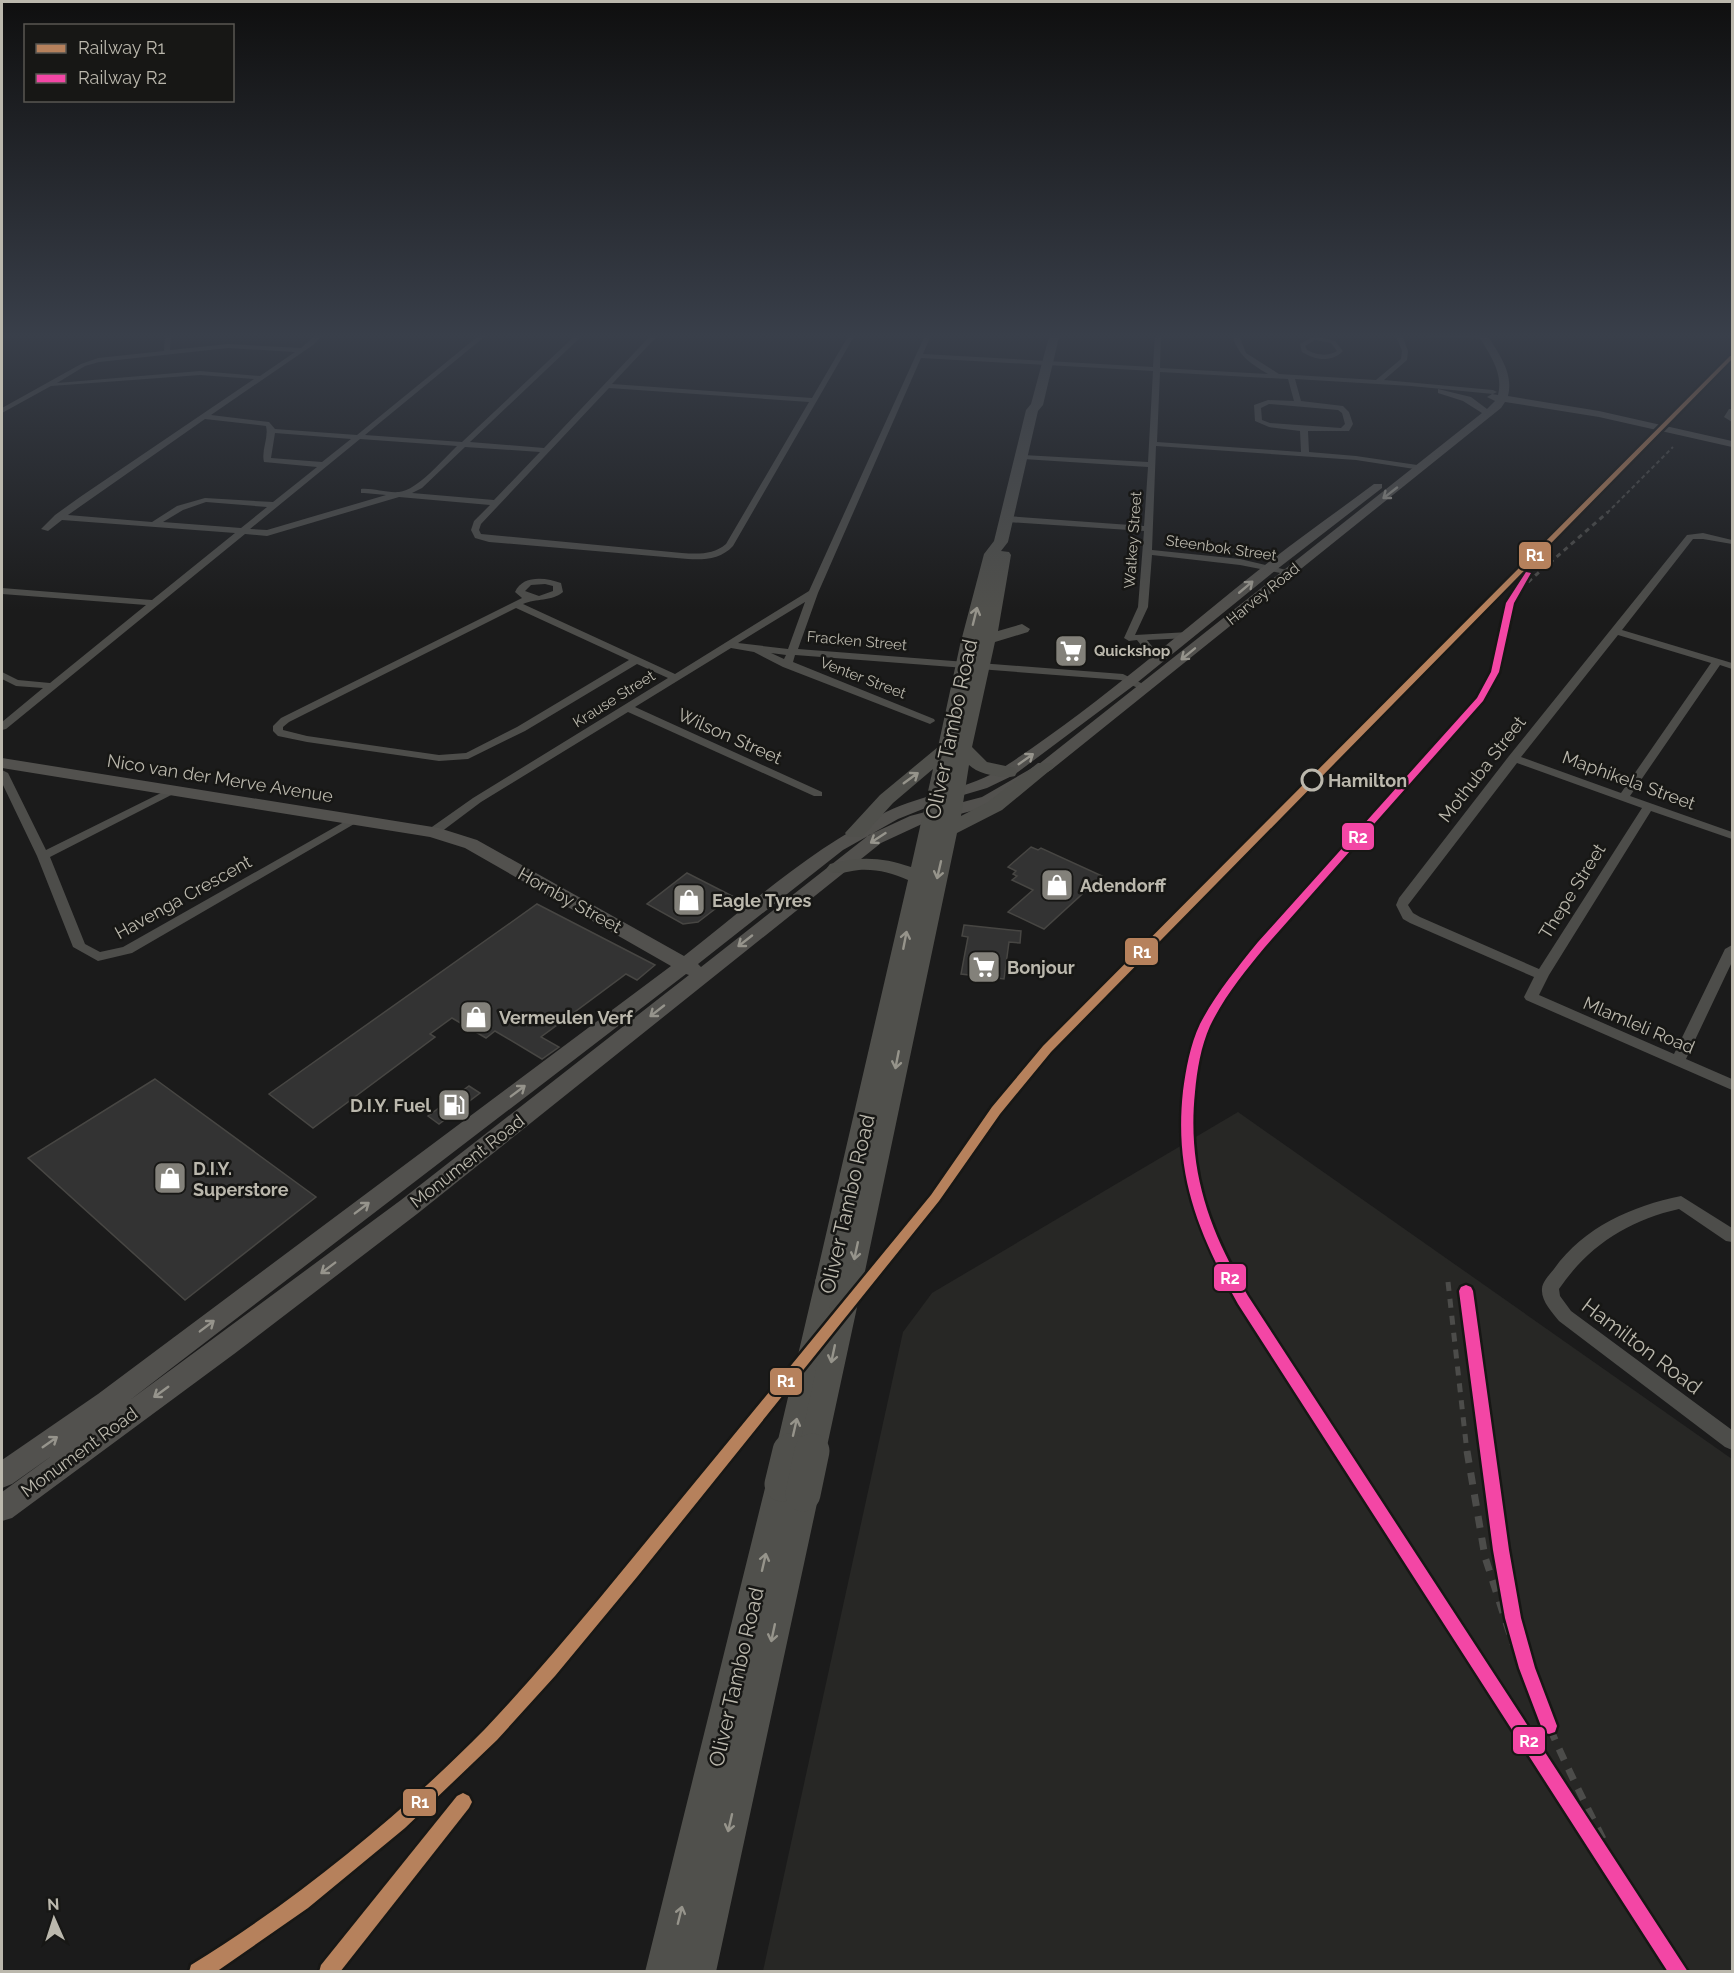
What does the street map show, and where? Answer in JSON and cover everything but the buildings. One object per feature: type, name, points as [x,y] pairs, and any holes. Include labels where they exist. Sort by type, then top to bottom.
[{"type":"main road","name":"Oliver Tambo Road","points":[[696,1971],[792,1489],[945,809],[991,555],[1000,542],[1007,519],[1029,425]]},
{"type":"main road","name":"Harvey Road","points":[[945,809],[981,785],[1008,772],[1072,727],[1271,567],[1462,425]]},
{"type":"main road","name":"Harvey Road","points":[[1045,767],[1421,468],[1468,425]]},
{"type":"main road","points":[[1648,425],[1732,444]]},
{"type":"main road","points":[[1674,425],[1732,438]]},
{"type":"main road","name":"Oliver Tambo Road","points":[[972,666],[987,639],[993,616],[1004,555],[1000,542]]},
{"type":"main road","points":[[987,639],[1022,629],[993,616]]},
{"type":"main road","points":[[1072,727],[1088,733]]},
{"type":"main road","points":[[855,833],[887,797],[955,748],[981,766],[1008,772]]},
{"type":"main road","name":"Nico van der Merve Avenue","points":[[2,763],[433,832]]},
{"type":"main road","points":[[945,809],[995,806],[1045,767]]},
{"type":"main road","name":"Oliver Tambo Road","points":[[840,1279],[919,877],[945,809]]},
{"type":"main road","name":"Monument Road","points":[[2,1508],[225,1346],[409,1208],[694,970],[811,864],[855,833],[892,815],[945,809]]},
{"type":"main road","name":"Monument Road","points":[[2,1475],[107,1402],[694,970],[888,831],[945,809]]},
{"type":"main road","name":"Hornby Street","points":[[433,832],[471,844],[694,970]]},
{"type":"main road","points":[[837,868],[861,863],[883,864],[919,877]]},
{"type":"main road","name":"Oliver Tambo Road","points":[[665,1971],[792,1489]]},
{"type":"street","points":[[45,529],[58,517],[193,425]]},
{"type":"street","points":[[268,425],[272,427],[272,430],[266,453],[267,460],[324,465]]},
{"type":"street","points":[[2,727],[373,425]]},
{"type":"street","points":[[58,517],[241,532],[267,532],[284,529],[402,494],[419,486],[485,425]]},
{"type":"street","points":[[570,425],[474,528],[478,536],[681,556],[708,556],[722,553],[729,546],[799,425]]},
{"type":"street","points":[[787,665],[813,593],[888,425]]},
{"type":"street","name":"Watkey Street","points":[[1141,639],[1129,638],[1143,607],[1154,425]]},
{"type":"street","points":[[1270,425],[1341,430],[1346,429],[1348,425]]},
{"type":"street","points":[[1304,429],[1305,454]]},
{"type":"street","points":[[272,430],[546,450]]},
{"type":"street","points":[[1154,444],[1373,460],[1421,468]]},
{"type":"street","points":[[1023,457],[1153,465]]},
{"type":"street","points":[[299,486],[312,487]]},
{"type":"street","points":[[364,491],[496,503]]},
{"type":"street","points":[[153,525],[180,508],[206,500],[274,505]]},
{"type":"street","points":[[1007,519],[1148,529]]},
{"type":"street","name":"Mothuba Street","points":[[1542,975],[1415,920],[1408,916],[1402,905],[1513,758],[1617,632],[1690,537],[1694,535],[1732,542]]},
{"type":"street","name":"Steenbok Street","points":[[1148,552],[1271,567],[1291,572]]},
{"type":"street","points":[[2,591],[152,603]]},
{"type":"street","name":"Krause Street","points":[[433,832],[477,800],[813,593]]},
{"type":"street","points":[[529,598],[285,720],[278,726],[278,731],[282,734],[307,739],[428,756],[452,759],[468,756],[520,729],[636,660]]},
{"type":"street","points":[[515,604],[676,678]]},
{"type":"street","points":[[1617,632],[1732,666]]},
{"type":"street","points":[[1141,639],[1189,635]]},
{"type":"street","points":[[1141,639],[1158,660]]},
{"type":"street","name":"Fracken Street","points":[[731,645],[752,649],[1123,677],[1132,680]]},
{"type":"street","name":"Venter Street","points":[[752,649],[930,721]]},
{"type":"street","points":[[1623,798],[1717,662]]},
{"type":"street","points":[[2,675],[16,682],[51,686]]},
{"type":"street","points":[[1132,680],[1146,688]]},
{"type":"street","name":"Wilson Street","points":[[628,708],[818,794]]},
{"type":"street","name":"Maphikela Street","points":[[1513,758],[1732,836]]},
{"type":"street","name":"Havenga Crescent","points":[[2,773],[43,856],[80,947],[91,955],[109,956],[145,941],[355,820]]},
{"type":"street","points":[[43,856],[175,790]]},
{"type":"street","name":"Thepe Street","points":[[1531,997],[1542,975],[1648,807]]},
{"type":"street","points":[[1678,1061],[1732,949]]},
{"type":"street","name":"Mlamleli Road","points":[[1531,997],[1732,1085]]},
{"type":"street","name":"Hamilton Road","points":[[1732,1236],[1681,1202],[1657,1206],[1637,1213],[1593,1240],[1557,1276],[1550,1288],[1552,1299],[1565,1316],[1732,1442]]},
{"type":"shaded area","points":[[1238,1112],[1732,1459],[1732,1971],[763,1971],[903,1332],[932,1293]]},
{"type":"railway","points":[[1577,513],[1664,425]]},
{"type":"railway","points":[[1608,512],[1673,447]]},
{"type":"railway","points":[[1345,747],[1578,512]]},
{"type":"railway","points":[[1528,582],[1608,512]]},
{"type":"railway","points":[[1438,747],[1480,699],[1495,672],[1510,603],[1532,566]]},
{"type":"railway","points":[[1044,1053],[1346,746]]},
{"type":"railway","points":[[1196,1053],[1210,1016],[1248,962],[1440,746]]},
{"type":"railway","points":[[728,1452],[935,1198],[980,1132],[1045,1051]]},
{"type":"railway","points":[[1196,1051],[1189,1093],[1187,1133],[1192,1170],[1201,1206],[1230,1275],[1250,1310],[1342,1452]]},
{"type":"railway","points":[[1448,1282],[1467,1452]]},
{"type":"railway","points":[[1466,1291],[1488,1452]]},
{"type":"railway","points":[[198,1972],[285,1913],[327,1881],[447,1778],[548,1672],[730,1451]]},
{"type":"railway","points":[[1341,1451],[1679,1972]]},
{"type":"railway","points":[[1467,1451],[1485,1557],[1513,1644]]},
{"type":"railway","points":[[1488,1451],[1502,1560],[1519,1641],[1552,1733],[1603,1839]]},
{"type":"rail line","name":"R1","points":[[198,1972],[268,1926],[335,1876],[399,1821],[491,1734],[605,1605],[935,1198],[996,1110],[1047,1049],[1664,425]]},
{"type":"rail line","name":"R2","points":[[1528,573],[1510,603],[1495,672],[1480,699],[1262,944],[1234,979],[1210,1016],[1199,1039],[1190,1081],[1187,1141],[1190,1168],[1204,1222],[1243,1300],[1679,1972]]},
{"type":"rail line","name":"R2","points":[[1466,1291],[1501,1550],[1513,1618],[1527,1668],[1549,1726]]},
{"type":"rail line","name":"R1","points":[[328,1972],[463,1802]]},
{"type":"place","name":"Quickshop","points":[[1071,651]]},
{"type":"place","name":"Hamilton","points":[[1312,780]]},
{"type":"place","name":"Adendorff","points":[[1057,885]]},
{"type":"place","name":"Eagle Tyres","points":[[689,900]]},
{"type":"place","name":"Bonjour","points":[[984,967]]},
{"type":"place","name":"Vermeulen Verf","points":[[476,1017]]},
{"type":"place","name":"D.I.Y. Fuel","points":[[454,1105]]},
{"type":"place","name":"D.I.Y. Superstore","points":[[170,1178]]}]
